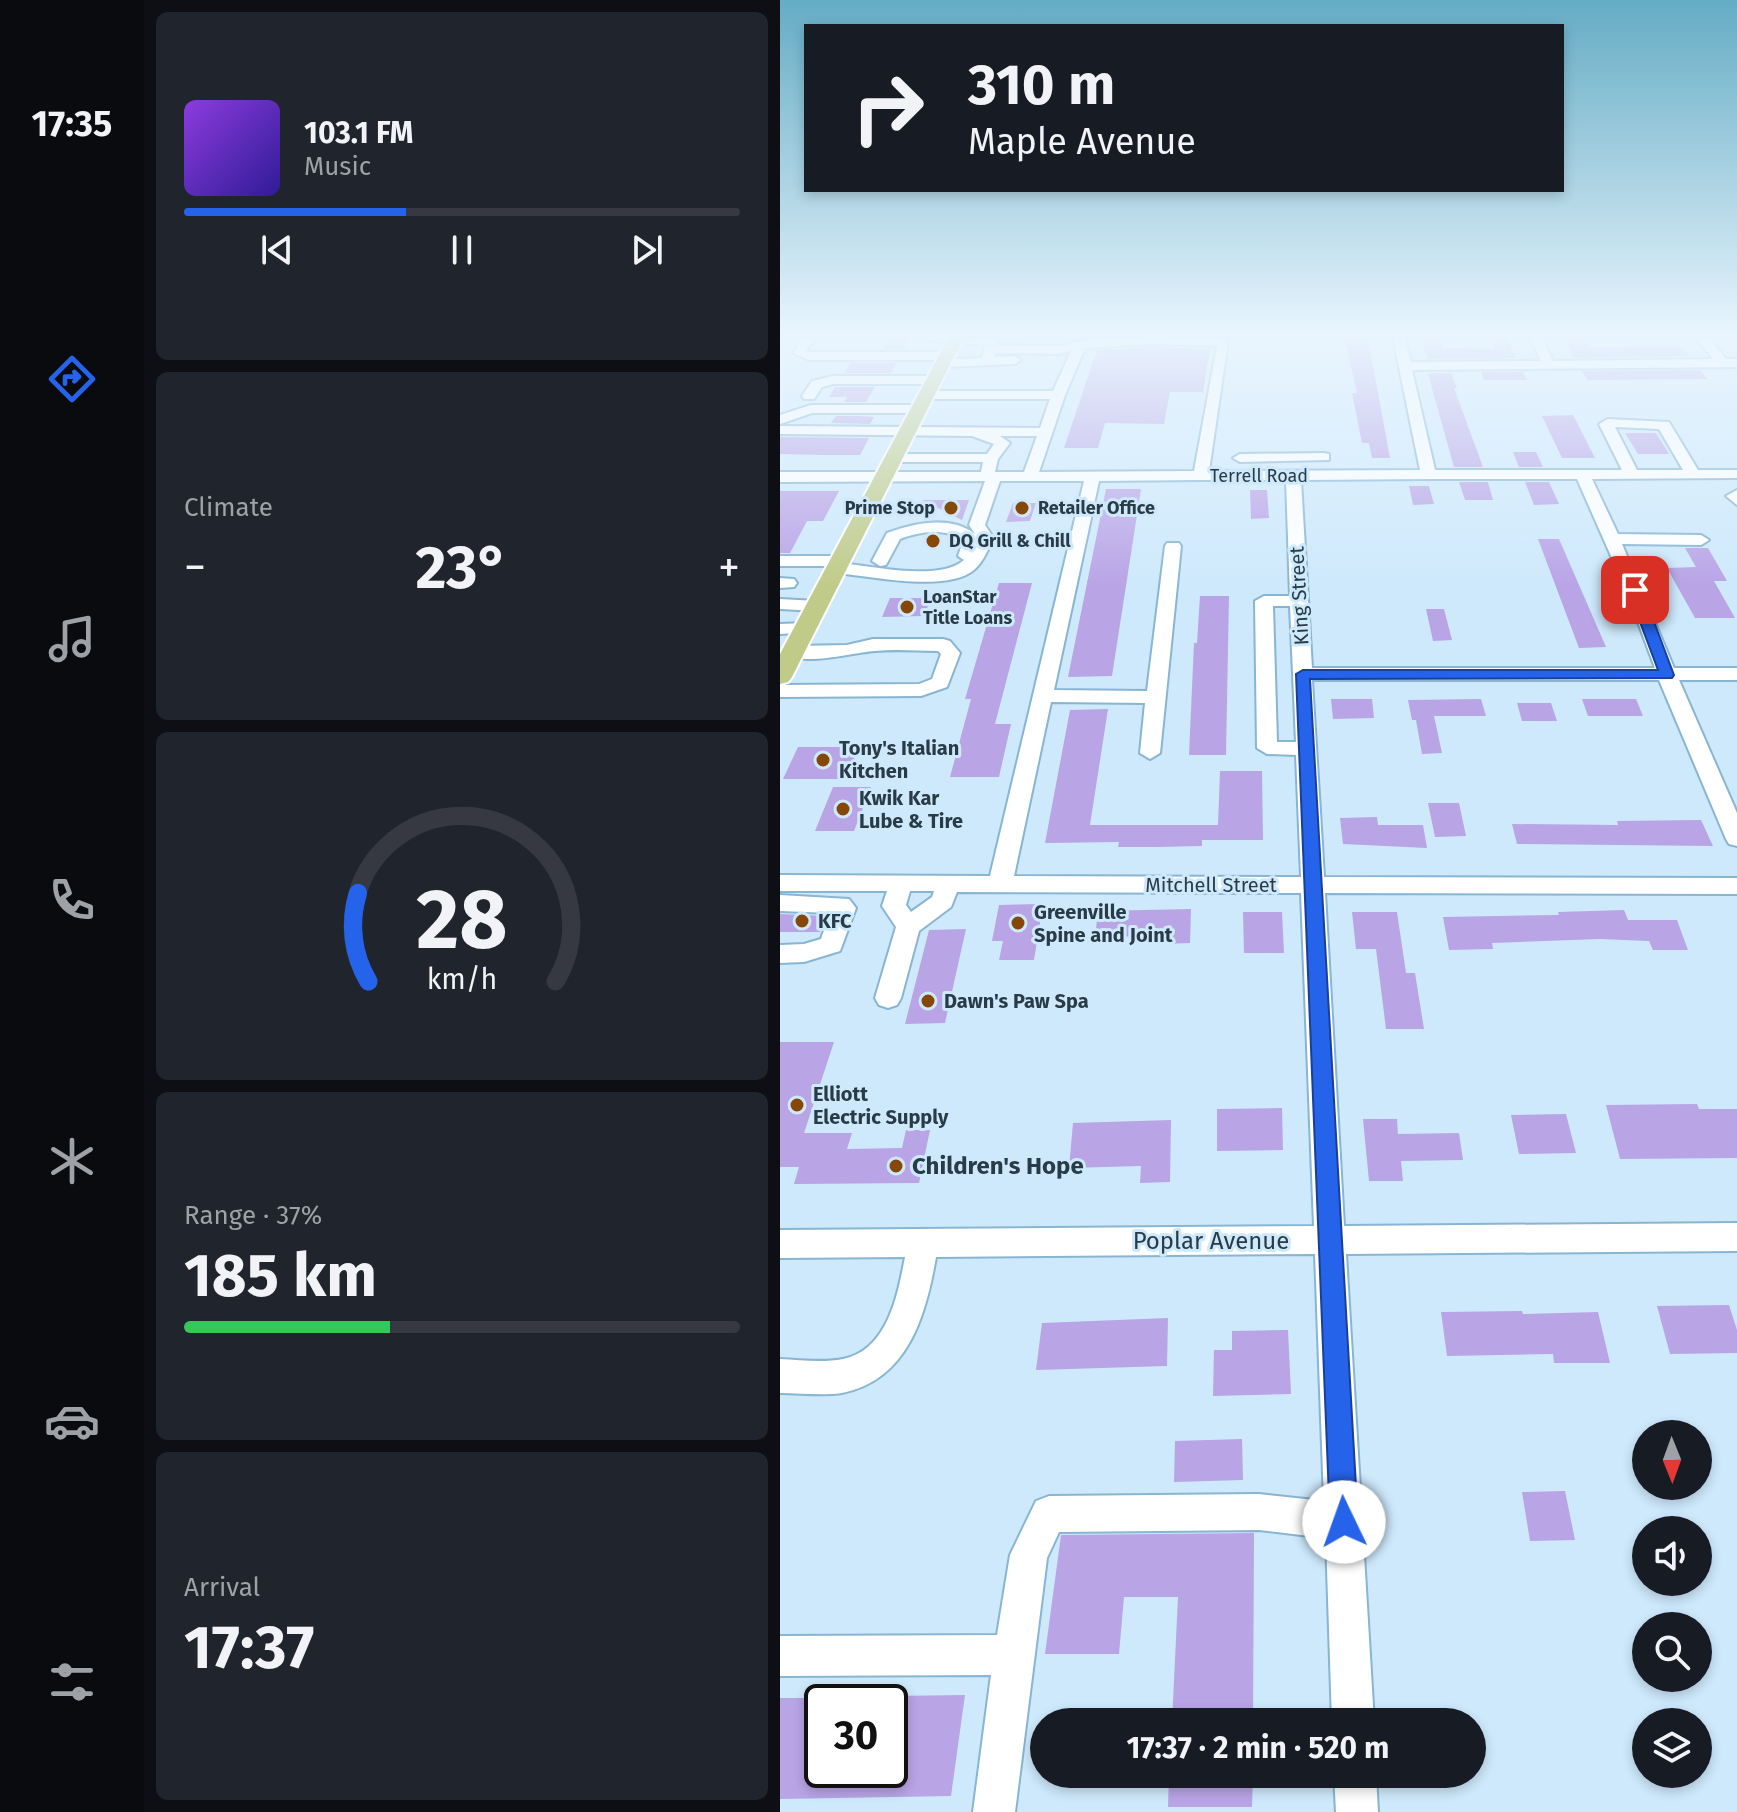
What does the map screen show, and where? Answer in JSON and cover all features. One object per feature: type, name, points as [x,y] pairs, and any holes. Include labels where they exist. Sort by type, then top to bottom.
[{"type":"main road","points":[[781,678],[915,418]]},
{"type":"street","points":[[902,443],[931,418]]},
{"type":"street","points":[[1026,418],[1045,432]]},
{"type":"street","points":[[1030,477],[1050,418]]},
{"type":"street","points":[[1201,476],[1208,418]]},
{"type":"street","points":[[1416,418],[1429,476]]},
{"type":"street","points":[[1632,475],[1608,423],[1664,425],[1693,474]]},
{"type":"street","points":[[780,430],[902,443],[991,458]]},
{"type":"street","points":[[902,443],[945,433],[987,435],[1003,443],[991,458],[990,477],[977,525],[985,537],[970,558]]},
{"type":"street","points":[[1240,458],[1286,470],[1324,457]]},
{"type":"street","name":"Terrell Road","points":[[780,477],[1201,476],[1286,470],[1429,476],[1737,474]]},
{"type":"street","name":"King Street","points":[[1286,470],[1303,674],[1352,1708]]},
{"type":"street","points":[[1583,475],[1613,539],[1737,839]]},
{"type":"street","points":[[1000,884],[1092,477]]},
{"type":"street","points":[[876,565],[893,536],[920,528],[968,534],[972,540],[970,558]]},
{"type":"street","points":[[1613,539],[1701,540]]},
{"type":"street","points":[[1150,753],[1173,546]]},
{"type":"street","points":[[780,561],[876,565],[970,558]]},
{"type":"street","points":[[1299,601],[1264,601],[1267,748],[1307,749]]},
{"type":"street","points":[[780,604],[817,606]]},
{"type":"street","points":[[780,629],[805,628]]},
{"type":"street","points":[[781,678],[921,690],[940,683],[951,653],[943,645],[873,645],[847,651],[793,652]]},
{"type":"street","points":[[1303,674],[1737,674]]},
{"type":"street","points":[[1043,696],[1156,697]]},
{"type":"street","name":"Mitchell Street","points":[[780,883],[1737,886]]},
{"type":"street","points":[[901,883],[894,906],[908,927]]},
{"type":"street","points":[[888,998],[908,927],[943,901],[948,883]]},
{"type":"street","points":[[780,903],[841,905],[844,908],[831,945],[804,953],[780,954]]},
{"type":"street","name":"Poplar Avenue","points":[[780,1244],[1737,1237]]},
{"type":"street","points":[[780,1376],[844,1376],[878,1361],[899,1335],[912,1302],[923,1243]]},
{"type":"street","points":[[994,1812],[1029,1555],[1049,1514],[1259,1512],[1344,1522]]},
{"type":"street","points":[[780,1656],[1013,1655]]},
{"type":"street","points":[[1356,1788],[1357,1812]]},
{"type":"building","points":[[835,418],[874,418],[870,424],[831,423]]},
{"type":"building","points":[[1074,418],[1165,418],[1164,424],[1105,423],[1098,448],[1064,448]]},
{"type":"building","points":[[1357,418],[1383,418],[1390,458],[1372,458],[1369,443],[1362,443]]},
{"type":"building","points":[[1440,418],[1465,418],[1483,467],[1454,467]]},
{"type":"building","points":[[1543,418],[1574,418],[1595,458],[1562,458]]},
{"type":"building","points":[[1625,433],[1656,433],[1669,454],[1638,454]]},
{"type":"building","points":[[780,437],[869,438],[860,455],[822,455],[780,454]]},
{"type":"building","points":[[1513,452],[1536,452],[1543,467],[1519,467]]},
{"type":"building","points":[[1459,482],[1488,482],[1493,500],[1465,500]]},
{"type":"building","points":[[1525,482],[1549,482],[1559,504],[1534,505]]},
{"type":"building","points":[[1409,486],[1429,486],[1434,504],[1413,505]]},
{"type":"building","points":[[1106,489],[1141,489],[1112,676],[1068,677]]},
{"type":"building","points":[[1250,490],[1267,490],[1269,518],[1251,519]]},
{"type":"building","points":[[780,491],[839,491],[823,521],[807,521],[790,553],[780,553]]},
{"type":"building","name":"Prime Stop","points":[[922,500],[969,500],[962,520]]},
{"type":"building","name":"Retailer Office","points":[[1013,503],[1036,503],[1030,521],[1006,522]]},
{"type":"building","points":[[1538,539],[1559,539],[1606,647],[1579,648]]},
{"type":"building","points":[[1685,548],[1708,548],[1727,581],[1714,581],[1735,618],[1695,618],[1667,568],[1696,567]]},
{"type":"building","points":[[999,583],[1032,583],[995,724],[1011,724],[999,777],[950,777],[971,699],[965,699]]},
{"type":"building","points":[[1200,596],[1229,596],[1226,755],[1189,755],[1194,643],[1197,643]]},
{"type":"building","name":"LoanStar Title Loans","points":[[890,598],[931,598],[924,616],[882,617]]},
{"type":"building","points":[[1426,609],[1444,609],[1452,640],[1433,641]]},
{"type":"building","points":[[1331,699],[1372,699],[1374,718],[1333,719]]},
{"type":"building","points":[[1481,699],[1486,716],[1434,716],[1442,753],[1422,754],[1416,720],[1412,720],[1408,700]]},
{"type":"building","points":[[1582,699],[1636,699],[1643,716],[1588,716]]},
{"type":"building","points":[[1517,703],[1551,703],[1557,721],[1522,721]]},
{"type":"building","points":[[1108,709],[1090,825],[1218,825],[1220,771],[1262,771],[1263,840],[1202,840],[1202,846],[1156,847],[1118,847],[1119,842],[1045,843],[1070,710]]},
{"type":"building","name":"Tony's Italian Kitchen","points":[[798,747],[859,747],[846,779],[783,779]]},
{"type":"building","name":"Kwik Kar Lube & Tire","points":[[833,787],[871,787],[854,831],[815,831]]},
{"type":"building","points":[[1428,803],[1459,803],[1466,836],[1435,837]]},
{"type":"building","points":[[1377,817],[1378,825],[1423,825],[1427,848],[1343,844],[1340,818]]},
{"type":"building","points":[[1701,820],[1713,846],[1517,844],[1512,824],[1618,825],[1617,821]]},
{"type":"building","name":"Greenville Spine and Joint","points":[[1043,904],[1034,960],[999,960],[1003,941],[992,941],[999,905]]},
{"type":"building","points":[[1191,909],[1190,943],[1163,944],[1164,936],[1095,937],[1098,911]]},
{"type":"building","points":[[1624,910],[1628,920],[1677,920],[1688,950],[1653,950],[1649,941],[1599,939],[1492,943],[1493,949],[1449,950],[1443,917],[1559,915],[1558,912]]},
{"type":"building","points":[[1243,912],[1282,912],[1284,953],[1244,953]]},
{"type":"building","points":[[1352,912],[1397,912],[1406,973],[1415,973],[1424,1029],[1386,1029],[1376,949],[1356,949]]},
{"type":"building","name":"KFC","points":[[780,914],[826,916],[820,932],[780,932]]},
{"type":"building","points":[[966,929],[945,1023],[905,1024],[929,930]]},
{"type":"building","points":[[780,1042],[834,1042],[804,1133],[852,1133],[847,1149],[902,1148],[906,1130],[930,1130],[919,1183],[794,1184],[799,1167],[780,1167]]},
{"type":"building","points":[[1697,1104],[1699,1109],[1737,1109],[1737,1158],[1620,1159],[1606,1105]]},
{"type":"building","points":[[1282,1108],[1283,1150],[1217,1151],[1217,1109]]},
{"type":"building","points":[[1566,1114],[1576,1153],[1519,1154],[1511,1115]]},
{"type":"building","points":[[1363,1119],[1397,1119],[1398,1134],[1459,1133],[1463,1160],[1401,1161],[1403,1181],[1369,1181]]},
{"type":"building","points":[[1171,1120],[1170,1182],[1140,1183],[1141,1166],[1069,1168],[1073,1123]]},
{"type":"building","points":[[1729,1305],[1737,1330],[1737,1353],[1670,1354],[1657,1306]]},
{"type":"building","points":[[1522,1311],[1523,1314],[1598,1312],[1610,1363],[1554,1363],[1553,1354],[1447,1356],[1441,1312]]},
{"type":"building","points":[[1168,1318],[1167,1366],[1036,1370],[1042,1323]]},
{"type":"building","points":[[1288,1330],[1291,1394],[1213,1396],[1214,1350],[1232,1350],[1232,1331]]},
{"type":"building","points":[[1242,1439],[1243,1480],[1174,1482],[1175,1441]]},
{"type":"building","points":[[1565,1491],[1575,1540],[1530,1541],[1522,1492]]},
{"type":"building","points":[[1254,1533],[1253,1708],[1173,1708],[1178,1597],[1124,1597],[1119,1654],[1045,1654],[1061,1535]]},
{"type":"building","points":[[965,1695],[951,1796],[780,1799],[780,1698],[804,1698],[804,1788],[908,1788],[908,1696]]},
{"type":"building","points":[[1169,1788],[1253,1788],[1252,1807],[1168,1807]]},
{"type":"place","name":"Prime Stop","points":[[951,508]]},
{"type":"place","name":"Retailer Office","points":[[1022,508]]},
{"type":"place","name":"DQ Grill & Chill","points":[[933,541]]},
{"type":"place","name":"LoanStar Title Loans","points":[[907,607]]},
{"type":"place","name":"Tony's Italian Kitchen","points":[[823,760]]},
{"type":"place","name":"Kwik Kar Lube & Tire","points":[[843,809]]},
{"type":"place","name":"KFC","points":[[802,921]]},
{"type":"place","name":"Greenville Spine and Joint","points":[[1018,923]]},
{"type":"place","name":"Dawn's Paw Spa","points":[[928,1001]]},
{"type":"place","name":"Elliott Electric Supply","points":[[797,1105]]},
{"type":"place","name":"Children's Hope","points":[[896,1166]]},
{"type":"route","points":[[1344,1522],[1303,674],[1667,675],[1635,590]]}]
